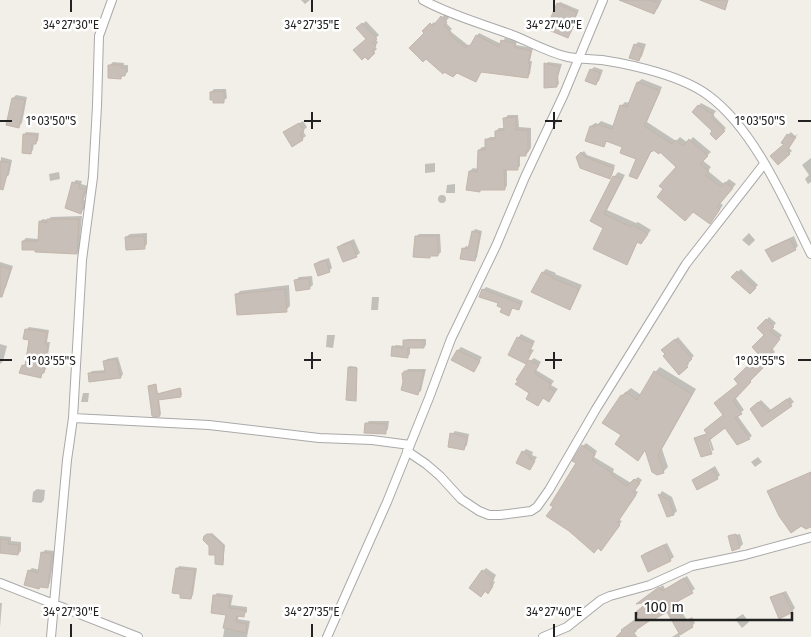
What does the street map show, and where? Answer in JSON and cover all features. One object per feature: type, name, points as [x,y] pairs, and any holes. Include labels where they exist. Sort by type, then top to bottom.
[{"type":"street","points":[[51,637],[73,418],[82,260],[94,162],[98,36],[112,0]]},
{"type":"street","points":[[423,0],[457,16],[556,53],[579,58],[603,60],[642,69],[670,77],[699,89],[710,96],[742,129],[786,202],[811,254]]},
{"type":"street","points":[[326,637],[409,448],[451,338],[496,246],[603,0]]},
{"type":"street","points":[[73,418],[209,425],[319,438],[372,440],[409,448],[440,476],[461,499],[479,511],[489,515],[500,515],[531,510],[537,507],[545,496],[596,409],[686,264],[764,164]]},
{"type":"street","points":[[543,637],[567,626],[601,600],[610,596],[650,585],[692,566],[745,555],[811,537]]},
{"type":"street","points":[[0,583],[138,637]]},
{"type":"building","points":[[619,0],[650,0],[659,3],[654,14]]},
{"type":"building","points":[[700,0],[728,0],[725,10]]},
{"type":"building","points":[[557,3],[577,13],[573,22],[575,23],[568,38],[546,29]]},
{"type":"building","points":[[441,16],[447,22],[444,26],[451,32],[449,34],[466,48],[468,45],[470,46],[476,35],[499,47],[501,40],[515,44],[514,47],[531,51],[528,63],[530,63],[528,78],[481,72],[476,82],[457,73],[453,77],[444,72],[443,74],[426,59],[423,62],[409,48],[424,33],[422,31],[430,23],[433,26]]},
{"type":"building","points":[[362,23],[377,39],[373,42],[376,46],[372,51],[375,53],[368,60],[365,57],[362,60],[353,50],[366,39],[356,28]]},
{"type":"building","points":[[634,44],[643,48],[639,61],[629,58]]},
{"type":"building","points":[[544,63],[560,67],[557,87],[544,88]]},
{"type":"building","points":[[108,65],[121,65],[121,68],[126,68],[125,76],[121,76],[121,79],[108,78]]},
{"type":"building","points":[[590,69],[600,73],[596,85],[585,81]]},
{"type":"building","points":[[637,82],[660,91],[644,126],[672,144],[675,140],[683,146],[689,139],[708,156],[700,164],[709,171],[705,175],[721,187],[725,182],[733,188],[717,207],[720,209],[710,224],[693,212],[685,221],[657,197],[663,189],[659,186],[676,167],[660,152],[659,154],[653,150],[651,151],[637,179],[629,176],[636,159],[620,153],[622,147],[606,141],[604,147],[585,141],[590,126],[595,127],[596,124],[612,129],[620,105],[627,107]]},
{"type":"building","points":[[224,91],[224,103],[213,103],[213,100],[210,100],[210,92]]},
{"type":"building","points":[[12,98],[25,100],[19,128],[6,125]]},
{"type":"building","points":[[698,105],[714,115],[711,118],[725,131],[716,140],[710,134],[712,131],[692,112]]},
{"type":"building","points":[[516,117],[516,130],[528,130],[528,152],[526,151],[526,156],[518,156],[518,170],[504,170],[505,190],[480,190],[480,192],[466,190],[469,171],[477,172],[478,150],[485,150],[485,139],[495,139],[495,131],[504,130],[503,118]]},
{"type":"building","points":[[299,123],[304,131],[300,134],[303,140],[292,147],[283,132]]},
{"type":"building","points":[[23,134],[37,135],[36,144],[32,144],[31,154],[22,153]]},
{"type":"building","points":[[787,134],[796,137],[787,151],[790,154],[778,165],[770,156],[784,144],[781,143]]},
{"type":"building","points":[[581,152],[585,157],[614,168],[610,179],[580,168],[576,157]]},
{"type":"building","points":[[0,161],[10,163],[3,190],[0,189]]},
{"type":"building","points":[[613,176],[622,179],[604,214],[631,227],[633,225],[648,234],[641,244],[637,242],[627,265],[593,249],[603,228],[590,221]]},
{"type":"building","points":[[72,182],[80,184],[79,188],[85,190],[81,203],[84,204],[81,214],[65,208]]},
{"type":"building","points":[[47,219],[79,219],[77,254],[22,250],[22,241],[38,241],[39,221],[47,223]]},
{"type":"building","points":[[472,231],[480,233],[475,261],[460,259],[462,248],[468,249]]},
{"type":"building","points":[[144,236],[145,249],[126,250],[125,237]]},
{"type":"building","points":[[415,236],[438,236],[438,256],[430,256],[430,258],[413,257]]},
{"type":"building","points":[[790,239],[796,250],[772,262],[765,250]]},
{"type":"building","points":[[351,242],[357,257],[343,262],[337,247]]},
{"type":"building","points":[[326,260],[330,272],[318,276],[314,264]]},
{"type":"building","points":[[0,266],[11,269],[2,297],[0,297]]},
{"type":"building","points":[[737,271],[756,288],[750,294],[731,277]]},
{"type":"building","points":[[542,272],[579,289],[570,310],[531,292]]},
{"type":"building","points":[[309,278],[310,289],[296,291],[294,280]]},
{"type":"building","points":[[285,289],[287,312],[237,315],[235,294]]},
{"type":"building","points":[[482,289],[521,304],[519,310],[512,308],[509,316],[500,312],[502,308],[497,306],[498,303],[479,297]]},
{"type":"building","points":[[766,319],[774,327],[770,331],[780,339],[770,352],[774,355],[733,401],[742,414],[735,418],[750,439],[737,445],[725,428],[708,441],[712,454],[701,457],[694,438],[707,434],[704,430],[723,415],[714,403],[738,384],[734,379],[759,355],[752,347],[764,335],[757,328]]},
{"type":"building","points":[[25,329],[47,332],[45,344],[48,345],[44,373],[42,373],[41,378],[19,373],[22,365],[25,366],[29,340],[23,339]]},
{"type":"building","points":[[517,337],[533,344],[526,364],[508,355]]},
{"type":"building","points":[[675,339],[692,359],[686,365],[688,367],[679,375],[663,356],[665,354],[661,350]]},
{"type":"building","points":[[403,340],[424,340],[424,348],[408,348],[408,358],[391,356],[392,346],[403,348]]},
{"type":"building","points":[[457,350],[480,361],[474,372],[451,360]]},
{"type":"building","points":[[116,359],[121,378],[89,382],[88,373],[105,372],[103,361]]},
{"type":"building","points":[[529,360],[539,365],[534,373],[551,384],[549,388],[555,392],[549,402],[543,398],[538,406],[526,399],[529,393],[515,384]]},
{"type":"building","points":[[348,367],[357,368],[356,401],[346,400]]},
{"type":"building","points":[[404,371],[424,371],[418,395],[401,390],[403,382],[402,373]]},
{"type":"building","points":[[654,371],[692,394],[658,455],[664,473],[657,475],[652,472],[645,450],[638,461],[615,444],[621,435],[602,423],[621,395],[623,396],[626,392],[637,400]]},
{"type":"building","points":[[156,384],[157,394],[180,388],[181,397],[158,400],[160,416],[156,417],[152,416],[148,386]]},
{"type":"building","points":[[787,399],[792,406],[762,427],[750,409],[758,402],[768,412]]},
{"type":"building","points":[[365,423],[386,424],[386,434],[364,433]]},
{"type":"building","points":[[450,433],[467,437],[464,450],[448,447]]},
{"type":"building","points":[[582,445],[595,454],[592,460],[627,486],[634,479],[640,483],[633,493],[636,495],[617,523],[620,525],[601,551],[598,548],[594,553],[569,531],[546,516],[553,507],[550,505],[576,463],[572,461]]},
{"type":"building","points":[[522,451],[535,461],[530,470],[516,463]]},
{"type":"building","points":[[712,469],[718,479],[697,490],[692,480]]},
{"type":"building","points":[[811,472],[811,527],[806,529],[801,526],[791,533],[779,516],[767,491]]},
{"type":"building","points":[[658,494],[669,500],[674,515],[667,517]]},
{"type":"building","points":[[207,534],[210,534],[224,546],[223,565],[215,564],[215,555],[209,555],[209,546],[203,540]]},
{"type":"building","points":[[736,534],[740,548],[732,551],[728,536]]},
{"type":"building","points":[[0,539],[9,540],[8,544],[19,545],[18,555],[0,553]]},
{"type":"building","points":[[664,545],[671,561],[648,572],[641,556]]},
{"type":"building","points":[[41,552],[52,554],[48,588],[40,587],[39,589],[24,585],[28,570],[38,573]]},
{"type":"building","points":[[176,568],[195,570],[191,599],[180,598],[180,594],[172,593]]},
{"type":"building","points":[[482,570],[494,579],[490,584],[493,586],[488,594],[485,591],[481,597],[469,588]]},
{"type":"building","points":[[684,578],[693,593],[673,604],[684,622],[689,619],[693,627],[680,635],[667,612],[652,619],[633,632],[637,637],[616,637],[621,630],[639,617],[636,612],[648,602],[636,604],[659,587],[662,591]]},
{"type":"building","points":[[783,593],[793,612],[779,619],[770,597]]},
{"type":"building","points":[[213,595],[230,597],[229,608],[245,610],[244,617],[237,616],[236,622],[247,624],[246,633],[223,628],[226,615],[211,613]]}]
